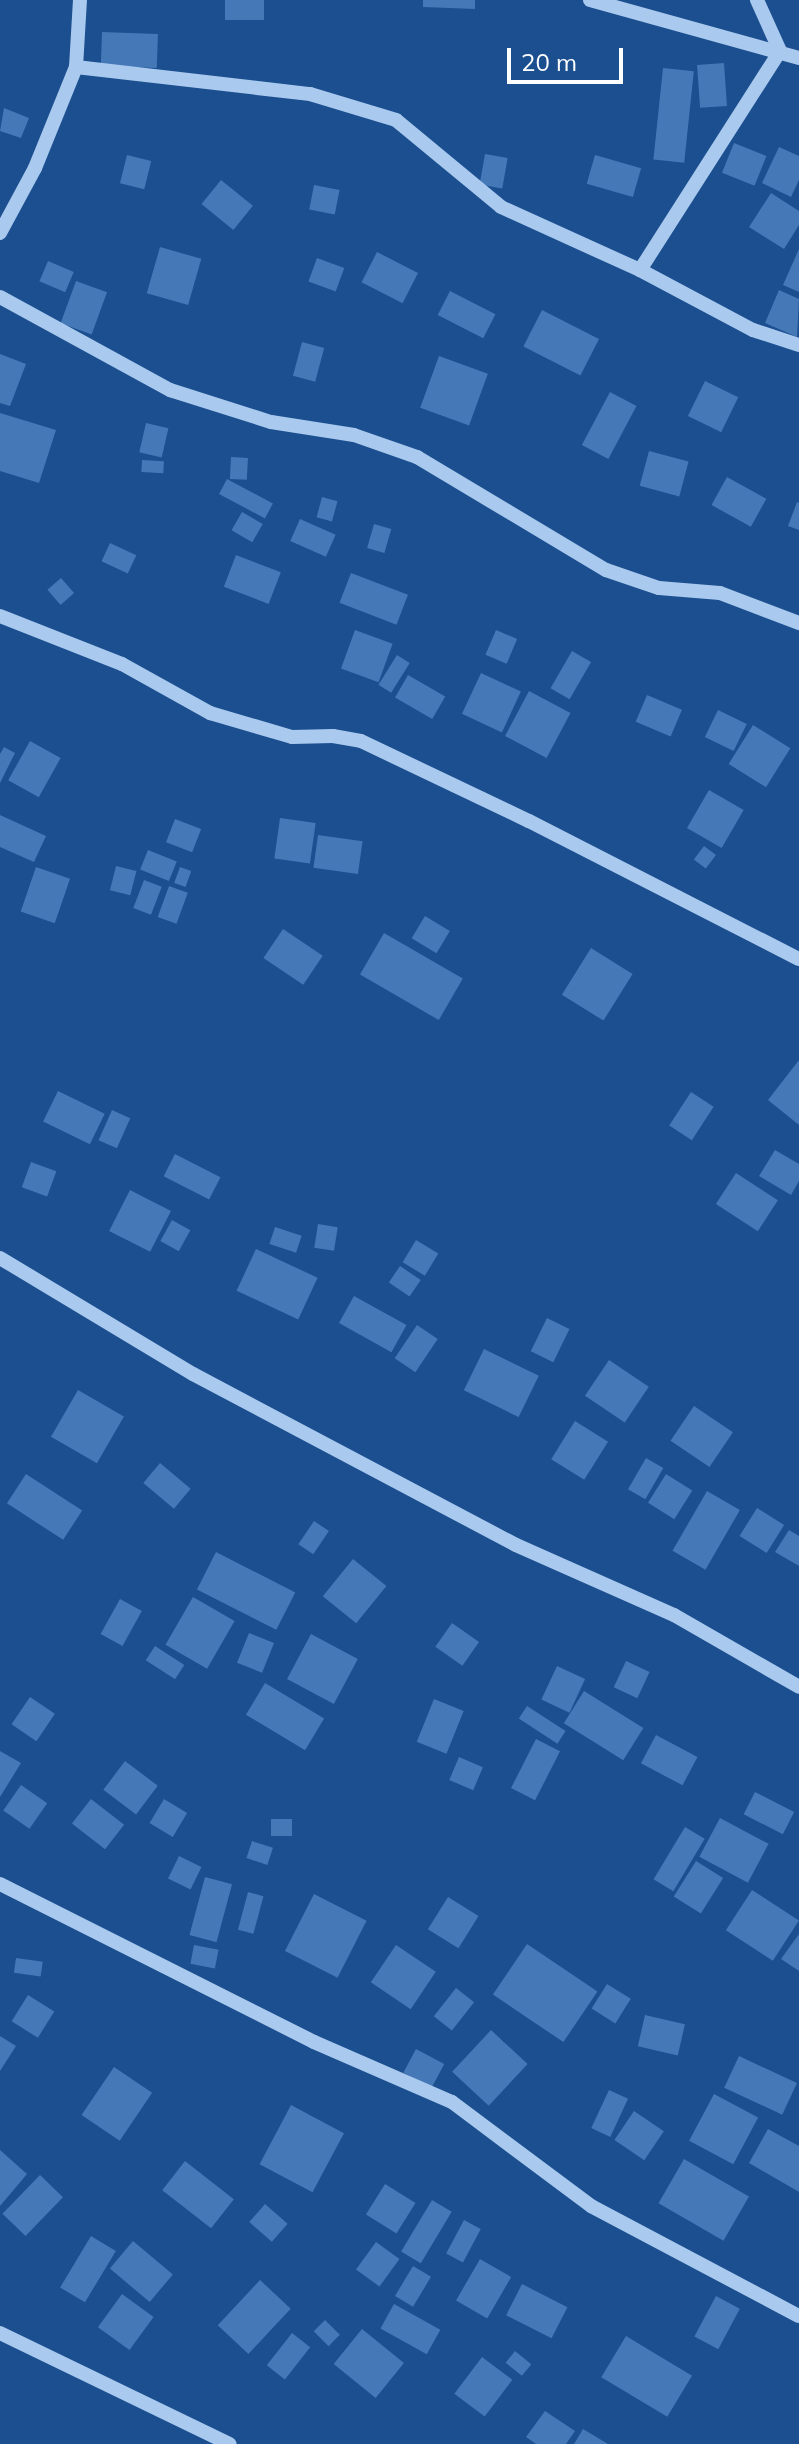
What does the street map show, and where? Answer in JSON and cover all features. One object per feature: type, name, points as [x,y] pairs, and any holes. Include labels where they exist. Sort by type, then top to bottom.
[{"type":"street","points":[[0,233],[35,168],[76,67],[80,0]]},
{"type":"street","points":[[590,0],[799,58]]},
{"type":"street","points":[[757,0],[780,51]]},
{"type":"street","points":[[640,270],[780,51]]},
{"type":"street","points":[[76,67],[310,94],[396,120],[501,207],[640,270],[753,330],[799,345]]},
{"type":"street","points":[[0,297],[170,390],[271,422],[354,435],[417,457],[606,570],[659,588],[720,593],[799,623]]},
{"type":"street","points":[[0,616],[122,664],[210,713],[292,737],[333,736],[361,741],[529,821],[799,959]]},
{"type":"street","points":[[0,1258],[193,1374],[516,1545],[674,1615],[799,1687]]},
{"type":"street","points":[[0,1884],[314,2042],[452,2102],[591,2206],[799,2316]]},
{"type":"street","points":[[0,2333],[230,2444]]},
{"type":"building","points":[[225,0],[264,0],[264,20],[225,20]]},
{"type":"building","points":[[423,0],[475,0],[475,9],[423,7]]},
{"type":"building","points":[[102,32],[158,34],[157,68],[101,66]]},
{"type":"building","points":[[724,63],[727,106],[700,108],[697,65]]},
{"type":"building","points":[[663,68],[694,71],[684,163],[653,159]]},
{"type":"building","points":[[4,108],[29,118],[21,138],[0,131]]},
{"type":"building","points":[[734,143],[766,156],[754,186],[722,173]]},
{"type":"building","points":[[779,147],[799,156],[799,180],[791,197],[762,183]]},
{"type":"building","points":[[485,154],[508,158],[502,189],[480,185]]},
{"type":"building","points":[[127,155],[151,161],[144,189],[120,183]]},
{"type":"building","points":[[595,155],[641,168],[633,197],[587,184]]},
{"type":"building","points":[[221,180],[253,206],[233,230],[201,204]]},
{"type":"building","points":[[314,185],[340,190],[335,215],[309,210]]},
{"type":"building","points":[[771,193],[799,211],[799,225],[784,249],[749,227]]},
{"type":"building","points":[[160,247],[201,259],[188,305],[147,293]]},
{"type":"building","points":[[799,249],[799,292],[783,285]]},
{"type":"building","points":[[377,252],[418,273],[403,303],[362,282]]},
{"type":"building","points":[[317,258],[344,268],[336,291],[308,281]]},
{"type":"building","points":[[48,261],[74,272],[65,292],[39,281]]},
{"type":"building","points":[[76,281],[107,292],[92,335],[61,323]]},
{"type":"building","points":[[779,290],[799,299],[797,337],[765,323]]},
{"type":"building","points":[[450,291],[495,314],[483,338],[438,315]]},
{"type":"building","points":[[542,310],[599,339],[580,376],[523,347]]},
{"type":"building","points":[[302,342],[324,348],[315,382],[293,376]]},
{"type":"building","points":[[0,354],[26,364],[10,406],[0,403]]},
{"type":"building","points":[[439,356],[488,374],[469,425],[420,408]]},
{"type":"building","points":[[705,381],[738,397],[721,432],[688,416]]},
{"type":"building","points":[[610,392],[636,406],[608,459],[582,445]]},
{"type":"building","points":[[0,413],[56,430],[39,483],[0,471]]},
{"type":"building","points":[[146,423],[168,428],[162,457],[139,452]]},
{"type":"building","points":[[649,451],[689,462],[679,496],[640,486]]},
{"type":"building","points":[[231,457],[248,458],[247,480],[230,479]]},
{"type":"building","points":[[142,460],[164,461],[163,473],[141,472]]},
{"type":"building","points":[[727,477],[766,499],[751,527],[711,505]]},
{"type":"building","points":[[227,479],[273,503],[265,518],[219,494]]},
{"type":"building","points":[[322,497],[337,501],[332,521],[317,517]]},
{"type":"building","points":[[799,503],[799,530],[788,526]]},
{"type":"building","points":[[242,512],[263,524],[252,542],[232,530]]},
{"type":"building","points":[[300,519],[336,535],[326,557],[290,541]]},
{"type":"building","points":[[374,524],[391,529],[384,553],[367,548]]},
{"type":"building","points":[[110,543],[136,555],[128,573],[102,561]]},
{"type":"building","points":[[236,555],[281,572],[269,604],[224,587]]},
{"type":"building","points":[[351,573],[408,595],[396,625],[340,603]]},
{"type":"building","points":[[61,578],[74,593],[61,605],[47,590]]},
{"type":"building","points":[[355,630],[393,644],[379,682],[341,669]]},
{"type":"building","points":[[496,630],[517,639],[507,664],[485,655]]},
{"type":"building","points":[[572,651],[591,662],[570,699],[550,688]]},
{"type":"building","points":[[397,655],[410,663],[391,693],[378,685]]},
{"type":"building","points":[[481,673],[521,692],[502,732],[462,714]]},
{"type":"building","points":[[408,675],[445,696],[432,719],[395,698]]},
{"type":"building","points":[[529,691],[570,713],[547,758],[505,736]]},
{"type":"building","points":[[647,695],[682,710],[671,737],[636,722]]},
{"type":"building","points":[[718,710],[747,724],[734,751],[705,737]]},
{"type":"building","points":[[753,725],[790,748],[766,787],[729,764]]},
{"type":"building","points":[[30,741],[61,758],[39,797],[8,780]]},
{"type":"building","points":[[4,747],[15,753],[0,783],[0,754]]},
{"type":"building","points":[[709,790],[744,810],[722,848],[687,828]]},
{"type":"building","points":[[0,815],[46,836],[34,862],[0,847]]},
{"type":"building","points":[[280,818],[316,823],[310,864],[274,859]]},
{"type":"building","points":[[175,819],[201,829],[192,852],[166,842]]},
{"type":"building","points":[[318,835],[363,841],[358,874],[313,868]]},
{"type":"building","points":[[704,846],[716,855],[706,869],[694,860]]},
{"type":"building","points":[[148,850],[177,862],[169,881],[140,869]]},
{"type":"building","points":[[116,866],[136,871],[130,895],[110,890]]},
{"type":"building","points":[[36,867],[70,879],[55,923],[21,911]]},
{"type":"building","points":[[180,867],[191,871],[185,887],[174,883]]},
{"type":"building","points":[[144,880],[162,887],[151,915],[133,908]]},
{"type":"building","points":[[169,886],[188,893],[177,924],[158,917]]},
{"type":"building","points":[[425,916],[450,931],[436,953],[412,938]]},
{"type":"building","points":[[283,929],[323,956],[303,985],[263,958]]},
{"type":"building","points":[[384,933],[463,978],[439,1020],[360,975]]},
{"type":"building","points":[[591,948],[633,974],[603,1021],[562,995]]},
{"type":"building","points":[[799,1060],[799,1125],[768,1100]]},
{"type":"building","points":[[58,1091],[105,1114],[90,1144],[43,1122]]},
{"type":"building","points":[[691,1092],[714,1107],[692,1140],[669,1126]]},
{"type":"building","points":[[112,1110],[130,1118],[117,1148],[99,1140]]},
{"type":"building","points":[[775,1150],[799,1164],[799,1181],[791,1195],[759,1176]]},
{"type":"building","points":[[175,1154],[220,1177],[209,1199],[164,1176]]},
{"type":"building","points":[[31,1162],[56,1171],[47,1197],[22,1187]]},
{"type":"building","points":[[736,1173],[778,1200],[758,1231],[716,1204]]},
{"type":"building","points":[[130,1190],[171,1211],[150,1252],[109,1231]]},
{"type":"building","points":[[172,1220],[190,1230],[179,1251],[160,1241]]},
{"type":"building","points":[[318,1224],[338,1227],[334,1251],[314,1248]]},
{"type":"building","points":[[275,1227],[302,1236],[296,1253],[269,1244]]},
{"type":"building","points":[[416,1240],[438,1253],[425,1276],[403,1262]]},
{"type":"building","points":[[256,1249],[318,1278],[298,1319],[237,1291]]},
{"type":"building","points":[[400,1266],[421,1280],[410,1297],[389,1283]]},
{"type":"building","points":[[354,1296],[406,1325],[391,1352],[339,1323]]},
{"type":"building","points":[[547,1318],[569,1329],[553,1362],[531,1351]]},
{"type":"building","points":[[417,1325],[438,1339],[415,1372],[395,1358]]},
{"type":"building","points":[[484,1349],[539,1376],[519,1417],[464,1390]]},
{"type":"building","points":[[609,1360],[649,1387],[625,1422],[585,1396]]},
{"type":"building","points":[[78,1390],[124,1416],[97,1463],[51,1437]]},
{"type":"building","points":[[694,1406],[733,1432],[709,1467],[671,1441]]},
{"type":"building","points":[[575,1421],[608,1442],[584,1480],[551,1459]]},
{"type":"building","points":[[646,1458],[663,1468],[645,1499],[628,1489]]},
{"type":"building","points":[[160,1463],[191,1489],[174,1509],[143,1483]]},
{"type":"building","points":[[26,1474],[82,1510],[63,1540],[7,1503]]},
{"type":"building","points":[[666,1474],[692,1490],[674,1519],[648,1503]]},
{"type":"building","points":[[707,1491],[740,1510],[705,1570],[672,1551]]},
{"type":"building","points":[[757,1508],[784,1525],[767,1553],[740,1536]]},
{"type":"building","points":[[314,1521],[329,1531],[313,1554],[298,1544]]},
{"type":"building","points":[[789,1530],[799,1536],[799,1566],[775,1552]]},
{"type":"building","points":[[216,1552],[295,1592],[276,1630],[197,1589]]},
{"type":"building","points":[[353,1559],[386,1586],[356,1623],[323,1596]]},
{"type":"building","points":[[193,1597],[235,1621],[207,1669],[166,1645]]},
{"type":"building","points":[[120,1599],[142,1611],[122,1646],[101,1634]]},
{"type":"building","points":[[452,1623],[479,1642],[462,1666],[435,1647]]},
{"type":"building","points":[[249,1633],[274,1643],[262,1673],[237,1663]]},
{"type":"building","points":[[311,1634],[358,1659],[334,1704],[287,1679]]},
{"type":"building","points":[[155,1646],[184,1665],[175,1679],[146,1660]]},
{"type":"building","points":[[626,1661],[650,1672],[637,1698],[614,1687]]},
{"type":"building","points":[[557,1666],[585,1679],[569,1713],[541,1700]]},
{"type":"building","points":[[265,1683],[324,1719],[305,1750],[246,1715]]},
{"type":"building","points":[[584,1691],[643,1728],[623,1760],[564,1723]]},
{"type":"building","points":[[30,1697],[55,1714],[36,1741],[12,1724]]},
{"type":"building","points":[[434,1699],[464,1711],[446,1754],[417,1742]]},
{"type":"building","points":[[527,1706],[566,1731],[557,1744],[519,1719]]},
{"type":"building","points":[[656,1735],[697,1757],[682,1785],[641,1763]]},
{"type":"building","points":[[536,1739],[560,1751],[535,1800],[511,1788]]},
{"type":"building","points":[[0,1751],[21,1763],[0,1797]]},
{"type":"building","points":[[459,1757],[483,1767],[473,1790],[449,1780]]},
{"type":"building","points":[[125,1761],[158,1786],[136,1814],[103,1790]]},
{"type":"building","points":[[21,1785],[47,1803],[29,1829],[3,1810]]},
{"type":"building","points":[[755,1792],[794,1812],[783,1834],[744,1814]]},
{"type":"building","points":[[91,1799],[124,1825],[105,1849],[72,1823]]},
{"type":"building","points":[[164,1799],[187,1813],[173,1837],[150,1823]]},
{"type":"building","points":[[720,1818],[769,1844],[748,1883],[699,1857]]},
{"type":"building","points":[[271,1819],[292,1819],[292,1836],[271,1836]]},
{"type":"building","points":[[685,1827],[705,1839],[673,1891],[654,1879]]},
{"type":"building","points":[[252,1841],[273,1848],[267,1865],[246,1858]]},
{"type":"building","points":[[179,1856],[201,1867],[191,1889],[168,1878]]},
{"type":"building","points":[[696,1861],[723,1878],[701,1914],[674,1897]]},
{"type":"building","points":[[205,1877],[232,1884],[217,1942],[189,1935]]},
{"type":"building","points":[[752,1890],[799,1920],[773,1961],[726,1930]]},
{"type":"building","points":[[248,1892],[263,1896],[253,1934],[238,1930]]},
{"type":"building","points":[[314,1894],[367,1921],[338,1978],[285,1951]]},
{"type":"building","points":[[448,1897],[479,1916],[458,1948],[428,1929]]},
{"type":"building","points":[[799,1934],[799,1971],[781,1959]]},
{"type":"building","points":[[527,1944],[597,1992],[563,2042],[493,1995]]},
{"type":"building","points":[[194,1945],[219,1950],[215,1968],[190,1964]]},
{"type":"building","points":[[396,1945],[436,1972],[411,2009],[371,1982]]},
{"type":"building","points":[[16,1958],[43,1962],[41,1977],[14,1973]]},
{"type":"building","points":[[607,1984],[631,1999],[615,2023],[592,2009]]},
{"type":"building","points":[[456,1988],[474,2002],[452,2031],[434,2016]]},
{"type":"building","points":[[28,1995],[54,2011],[38,2038],[12,2021]]},
{"type":"building","points":[[645,2015],[685,2024],[678,2055],[638,2046]]},
{"type":"building","points":[[491,2030],[528,2064],[489,2106],[452,2072]]},
{"type":"building","points":[[0,2036],[16,2046],[0,2071]]},
{"type":"building","points":[[416,2049],[444,2064],[432,2088],[403,2073]]},
{"type":"building","points":[[739,2056],[797,2083],[782,2115],[724,2088]]},
{"type":"building","points":[[114,2067],[152,2093],[120,2141],[82,2115]]},
{"type":"building","points":[[609,2090],[628,2099],[610,2137],[591,2128]]},
{"type":"building","points":[[714,2094],[758,2117],[733,2164],[689,2141]]},
{"type":"building","points":[[291,2105],[344,2133],[313,2192],[260,2164]]},
{"type":"building","points":[[634,2111],[664,2131],[644,2160],[614,2140]]},
{"type":"building","points":[[768,2129],[799,2146],[799,2192],[749,2163]]},
{"type":"building","points":[[0,2150],[27,2174],[0,2206]]},
{"type":"building","points":[[684,2159],[749,2196],[723,2241],[658,2203]]},
{"type":"building","points":[[185,2161],[234,2199],[211,2228],[162,2190]]},
{"type":"building","points":[[40,2175],[63,2197],[26,2236],[2,2214]]},
{"type":"building","points":[[385,2184],[416,2203],[396,2234],[366,2215]]},
{"type":"building","points":[[432,2200],[452,2212],[421,2263],[401,2251]]},
{"type":"building","points":[[265,2204],[288,2224],[272,2242],[249,2222]]},
{"type":"building","points":[[464,2220],[481,2229],[463,2262],[446,2254]]},
{"type":"building","points":[[91,2236],[116,2251],[85,2302],[60,2287]]},
{"type":"building","points":[[133,2241],[173,2274],[150,2302],[110,2269]]},
{"type":"building","points":[[376,2242],[399,2259],[379,2287],[356,2270]]},
{"type":"building","points":[[480,2259],[511,2277],[487,2319],[456,2301]]},
{"type":"building","points":[[413,2266],[431,2277],[413,2307],[395,2296]]},
{"type":"building","points":[[260,2280],[291,2309],[248,2354],[218,2325]]},
{"type":"building","points":[[522,2284],[567,2307],[552,2338],[506,2315]]},
{"type":"building","points":[[122,2294],[154,2317],[129,2350],[98,2327]]},
{"type":"building","points":[[716,2296],[740,2309],[718,2349],[694,2337]]},
{"type":"building","points":[[394,2304],[440,2330],[427,2354],[380,2328]]},
{"type":"building","points":[[325,2320],[340,2335],[329,2346],[314,2331]]},
{"type":"building","points":[[362,2329],[404,2363],[376,2398],[334,2364]]},
{"type":"building","points":[[292,2333],[310,2347],[285,2379],[267,2365]]},
{"type":"building","points":[[626,2336],[692,2376],[667,2417],[601,2377]]},
{"type":"building","points":[[515,2351],[531,2364],[522,2376],[506,2363]]},
{"type":"building","points":[[482,2357],[512,2380],[485,2417],[454,2394]]},
{"type":"building","points":[[545,2411],[575,2431],[566,2444],[536,2444],[526,2437]]},
{"type":"building","points":[[583,2429],[608,2444],[574,2444]]}]
